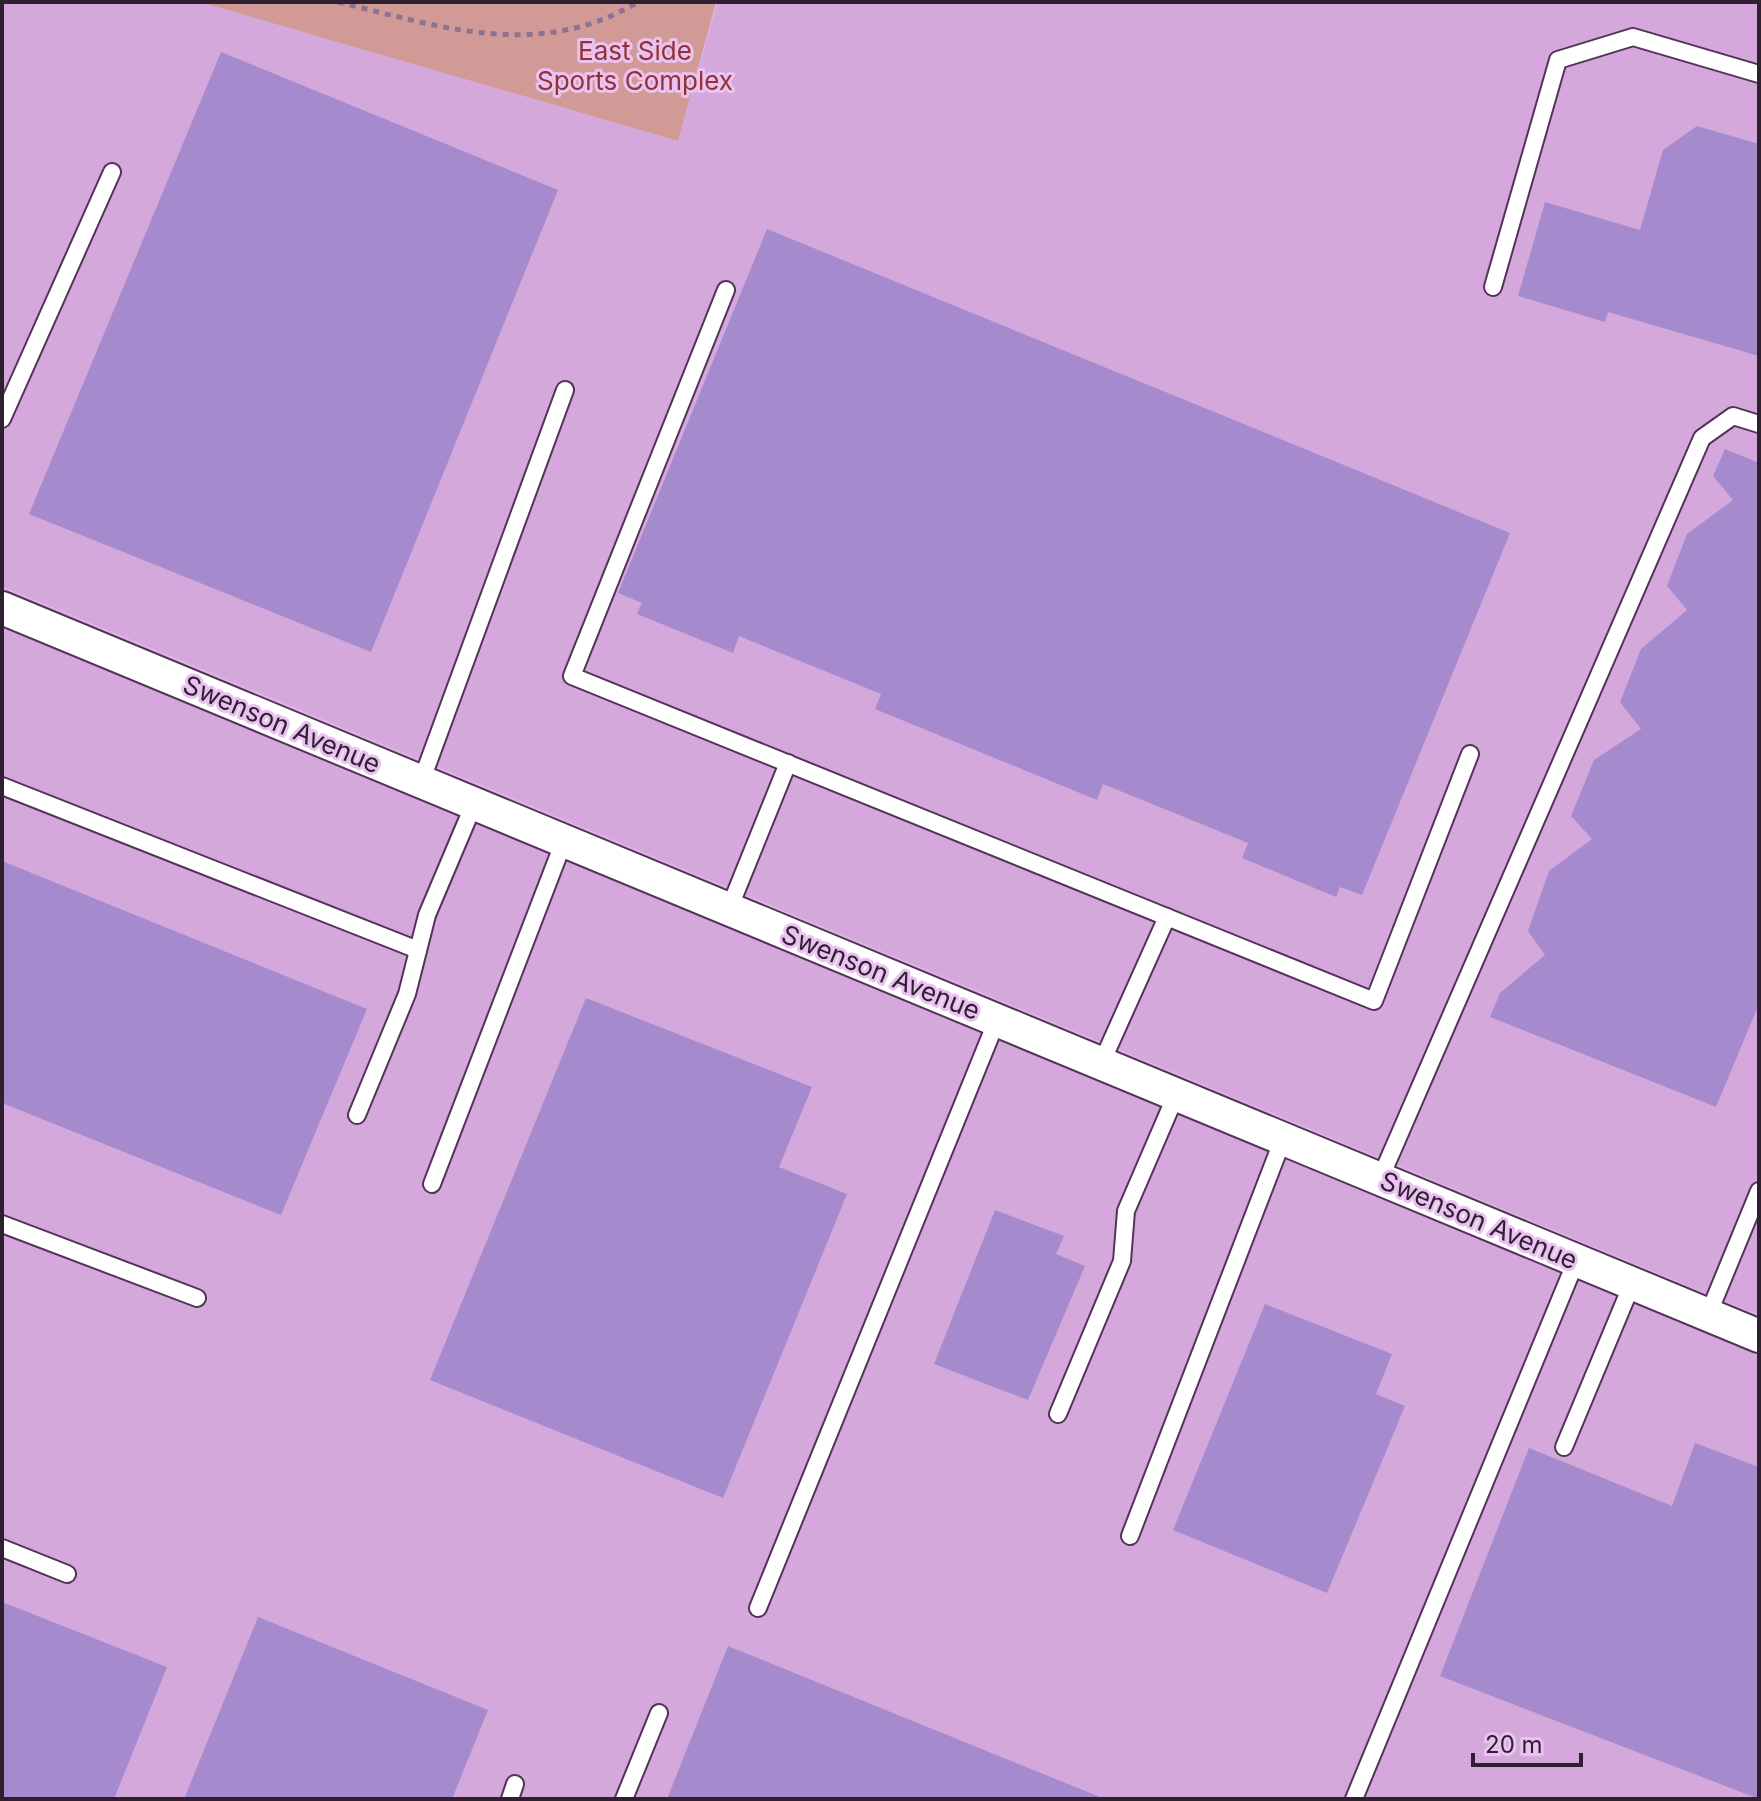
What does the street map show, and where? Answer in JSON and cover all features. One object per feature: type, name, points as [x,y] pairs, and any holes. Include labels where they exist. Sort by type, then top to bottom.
[{"type":"street","name":"Swenson Avenue","points":[[2,608],[1759,1336]]},
{"type":"lane","points":[[1493,287],[1558,60],[1633,37],[1759,74]]},
{"type":"lane","points":[[2,419],[112,172]]},
{"type":"lane","points":[[726,290],[572,676],[1374,1001],[1470,754]]},
{"type":"lane","points":[[421,782],[565,390]]},
{"type":"lane","points":[[1380,1179],[1702,438],[1733,416],[1759,424]]},
{"type":"lane","points":[[729,909],[788,763]]},
{"type":"lane","points":[[2,786],[418,950]]},
{"type":"lane","points":[[357,1115],[407,994],[427,915],[474,804]]},
{"type":"lane","points":[[432,1184],[564,841]]},
{"type":"lane","points":[[1101,1064],[1167,917]]},
{"type":"lane","points":[[758,1608],[997,1020]]},
{"type":"lane","points":[[1058,1414],[1122,1261],[1126,1211],[1176,1095]]},
{"type":"lane","points":[[1130,1536],[1283,1139]]},
{"type":"lane","points":[[1708,1315],[1759,1191]]},
{"type":"lane","points":[[2,1224],[197,1298]]},
{"type":"lane","points":[[1354,1799],[1576,1261]]},
{"type":"lane","points":[[1564,1447],[1632,1284]]},
{"type":"lane","points":[[2,1548],[67,1574]]},
{"type":"lane","points":[[624,1799],[659,1713]]},
{"type":"path","points":[[338,2],[453,29],[520,36],[556,34],[614,16],[638,2]]},
{"type":"shaded area","points":[[2,2],[200,2],[677,141],[718,2],[1759,2],[1759,1315],[2,586]]},
{"type":"shaded area","points":[[2,625],[1759,1354],[1759,1799],[2,1799]]},
{"type":"green space","name":"East Side Sports Complex","points":[[200,2],[716,2],[678,141]]},
{"type":"building","points":[[221,52],[558,190],[371,652],[29,514]]},
{"type":"building","points":[[1697,126],[1759,144],[1759,356],[1608,312],[1605,322],[1518,296],[1545,202],[1640,230],[1663,150]]},
{"type":"building","points":[[767,229],[1510,533],[1362,895],[1340,887],[1336,897],[1242,858],[1248,843],[1103,784],[1097,800],[875,709],[881,694],[739,636],[733,653],[637,614],[642,603],[618,593]]},
{"type":"building","points":[[1725,449],[1759,463],[1759,1004],[1716,1107],[1490,1017],[1500,993],[1545,955],[1528,931],[1549,871],[1592,839],[1571,816],[1594,760],[1641,729],[1620,702],[1641,649],[1687,610],[1667,586],[1687,534],[1733,500],[1713,476]]},
{"type":"building","points":[[2,861],[367,1009],[281,1215],[2,1103]]},
{"type":"building","points":[[586,998],[812,1087],[779,1167],[847,1194],[723,1498],[430,1380]]},
{"type":"building","points":[[995,1210],[1064,1236],[1056,1254],[1085,1266],[1028,1400],[934,1364]]},
{"type":"building","points":[[1265,1304],[1392,1354],[1376,1394],[1405,1406],[1327,1593],[1173,1530]]},
{"type":"building","points":[[1695,1443],[1759,1467],[1759,1799],[1440,1676],[1529,1448],[1672,1506]]},
{"type":"building","points":[[2,1602],[167,1667],[114,1799],[2,1799]]},
{"type":"building","points":[[258,1617],[488,1710],[452,1799],[184,1799]]},
{"type":"building","points":[[728,1646],[1105,1799],[667,1799]]}]
